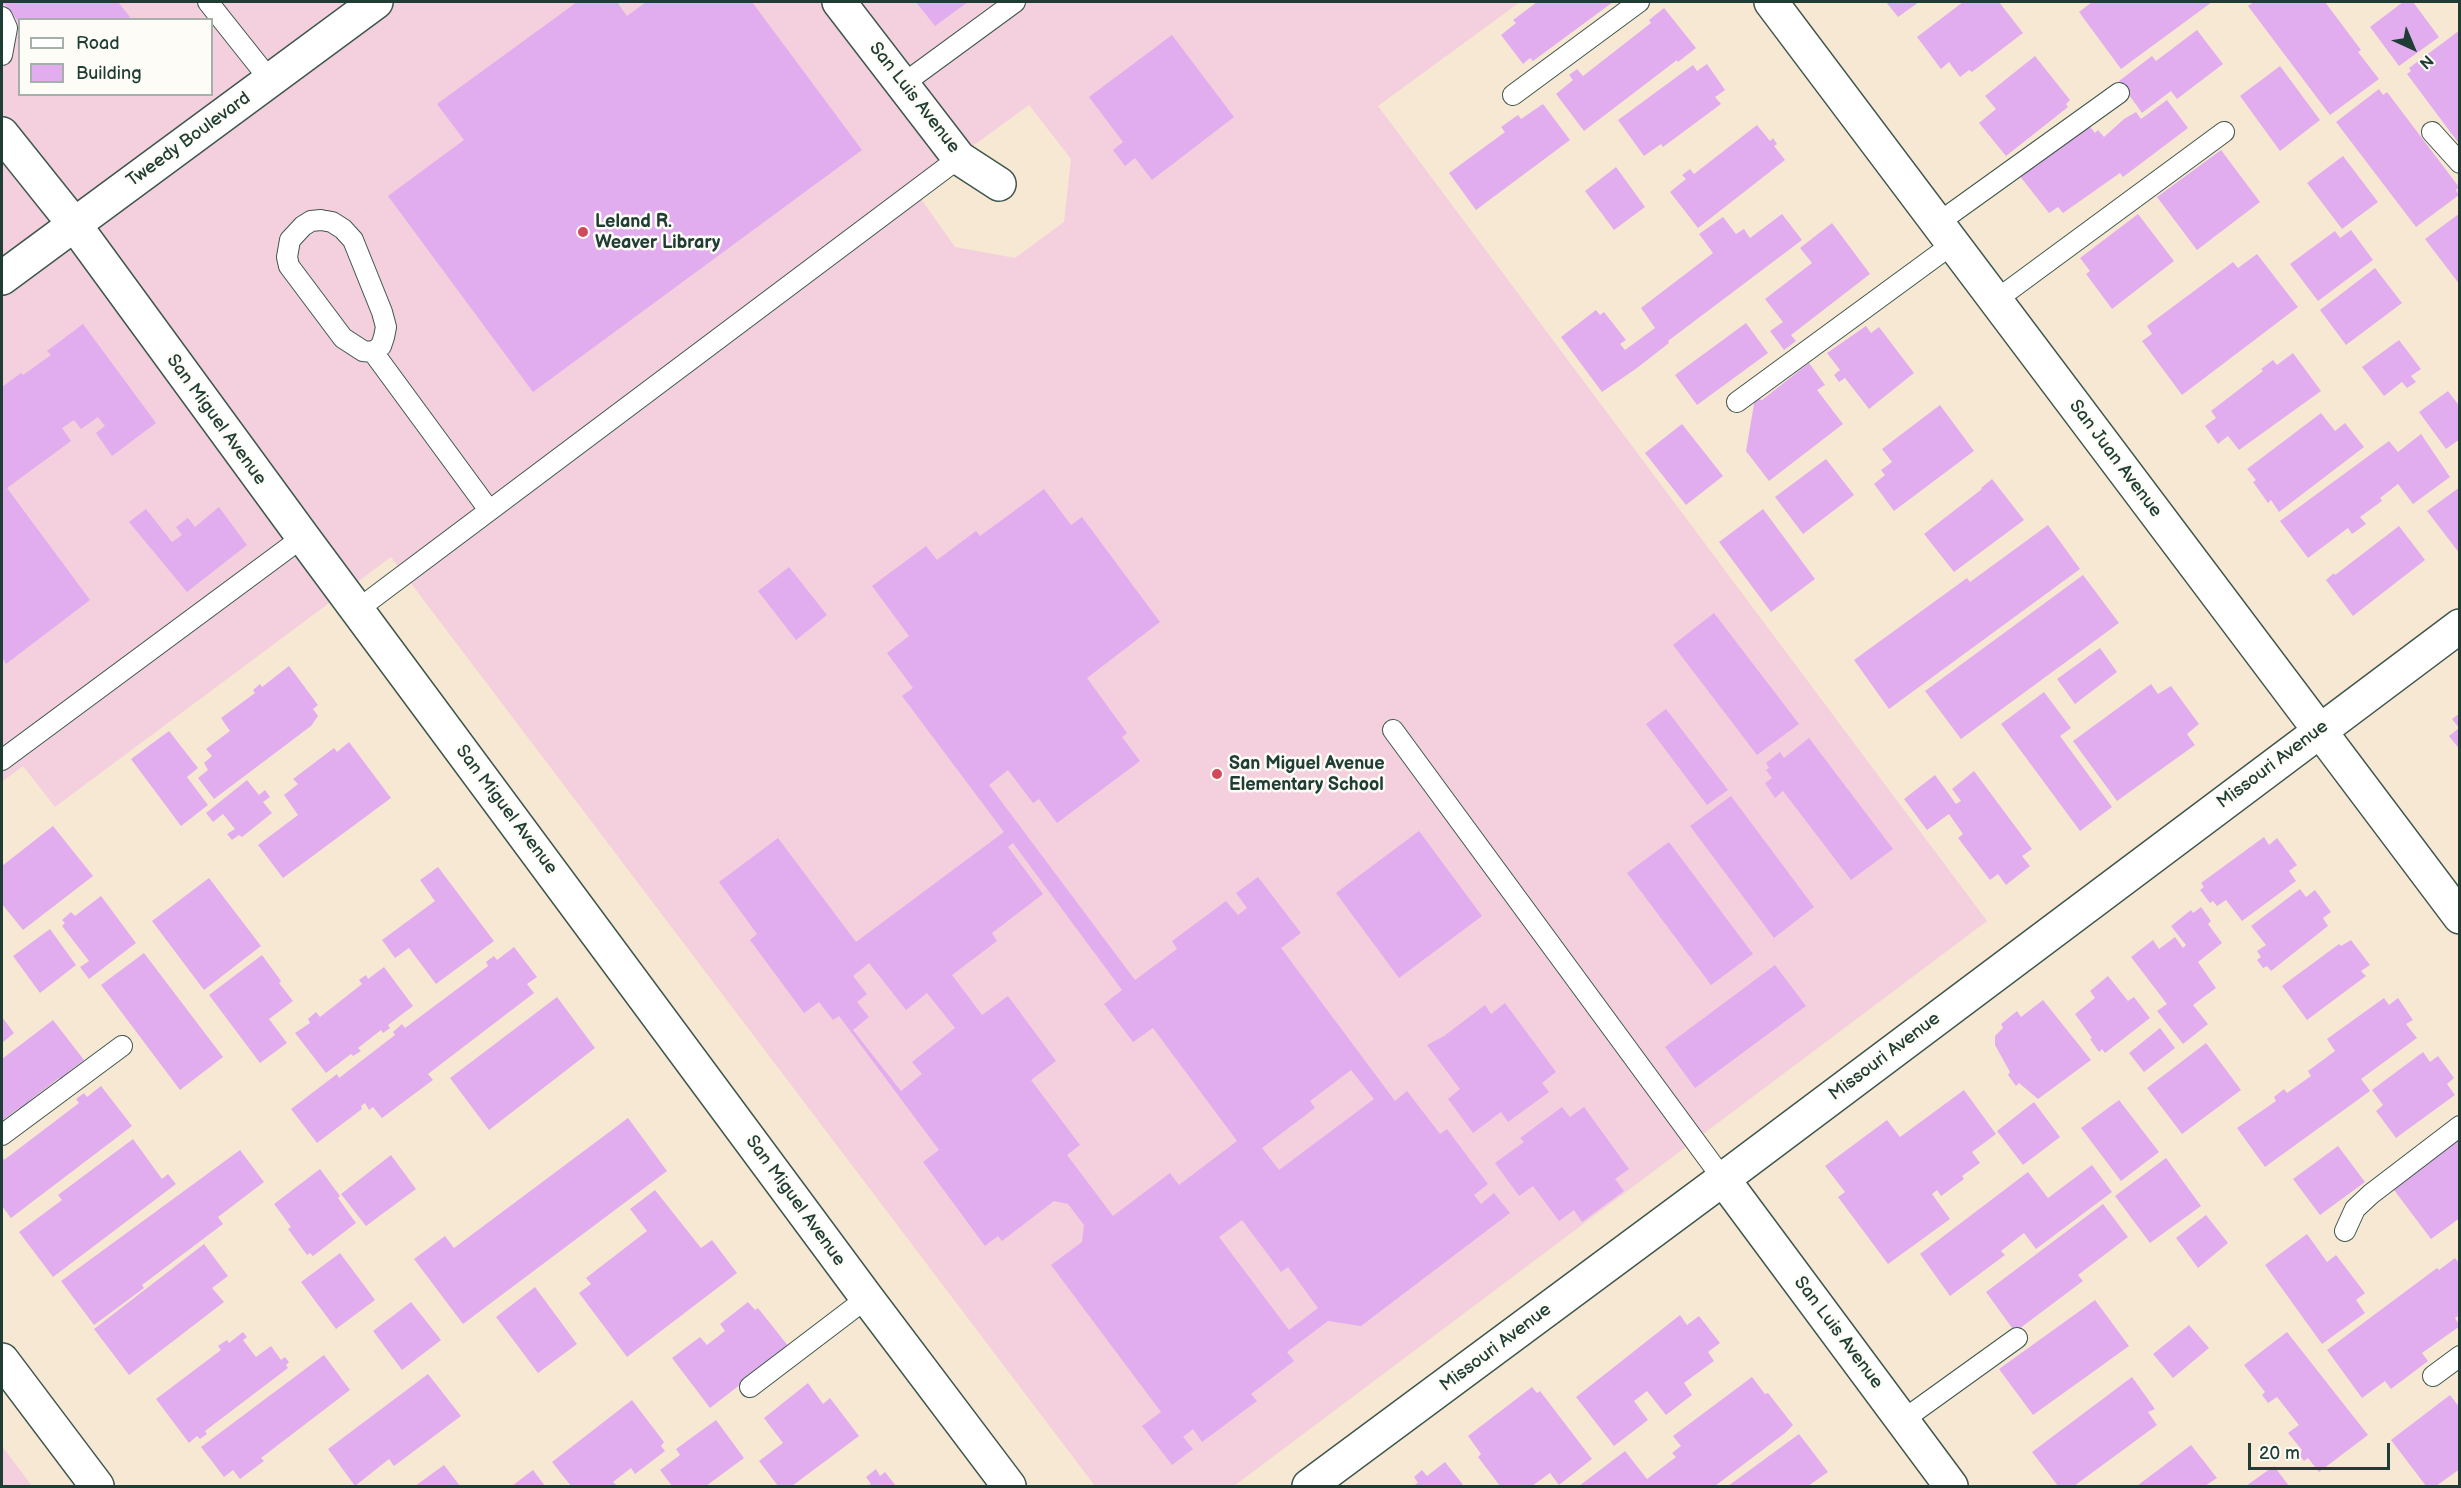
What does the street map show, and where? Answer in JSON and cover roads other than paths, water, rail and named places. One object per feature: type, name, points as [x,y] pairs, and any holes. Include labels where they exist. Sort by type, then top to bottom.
[{"type":"street","name":"Tweedy Boulevard","points":[[2,278],[376,2]]},
{"type":"street","name":"San Luis Avenue","points":[[839,2],[959,158],[999,184]]},
{"type":"street","name":"San Juan Avenue","points":[[1771,2],[2460,918]]},
{"type":"street","name":"San Miguel Avenue","points":[[2,134],[74,225],[867,1298],[1009,1486]]},
{"type":"street","name":"Missouri Avenue","points":[[1309,1486],[1723,1179],[2460,626]]},
{"type":"street","name":"San Luis Avenue","points":[[1723,1179],[1951,1486]]},
{"type":"street","points":[[2,1360],[97,1486]]},
{"type":"lane","points":[[208,2],[270,80]]},
{"type":"lane","points":[[903,84],[1015,2]]},
{"type":"lane","points":[[1513,95],[1639,2]]},
{"type":"lane","points":[[2,17],[7,28],[2,55]]},
{"type":"lane","points":[[1737,402],[2120,93]]},
{"type":"lane","points":[[1996,300],[2224,132]]},
{"type":"lane","points":[[2432,132],[2460,163]]},
{"type":"lane","points":[[357,610],[959,158]]},
{"type":"lane","points":[[373,352],[381,346],[385,319],[353,240],[343,229],[332,222],[311,221],[303,225],[290,240],[287,257],[289,266],[343,339],[363,351],[373,352],[489,510]]},
{"type":"lane","points":[[2,760],[303,537]]},
{"type":"lane","points":[[1393,730],[1723,1179]]},
{"type":"lane","points":[[2,1136],[122,1046]]},
{"type":"lane","points":[[2344,1231],[2355,1209],[2371,1194],[2460,1126]]},
{"type":"lane","points":[[750,1387],[867,1298]]},
{"type":"lane","points":[[1903,1420],[2017,1338]]},
{"type":"lane","points":[[2433,1376],[2460,1356]]},
{"type":"place","name":"Leland R. Weaver Library","points":[[583,232]]},
{"type":"place","name":"San Miguel Avenue Elementary School","points":[[1217,774]]}]
